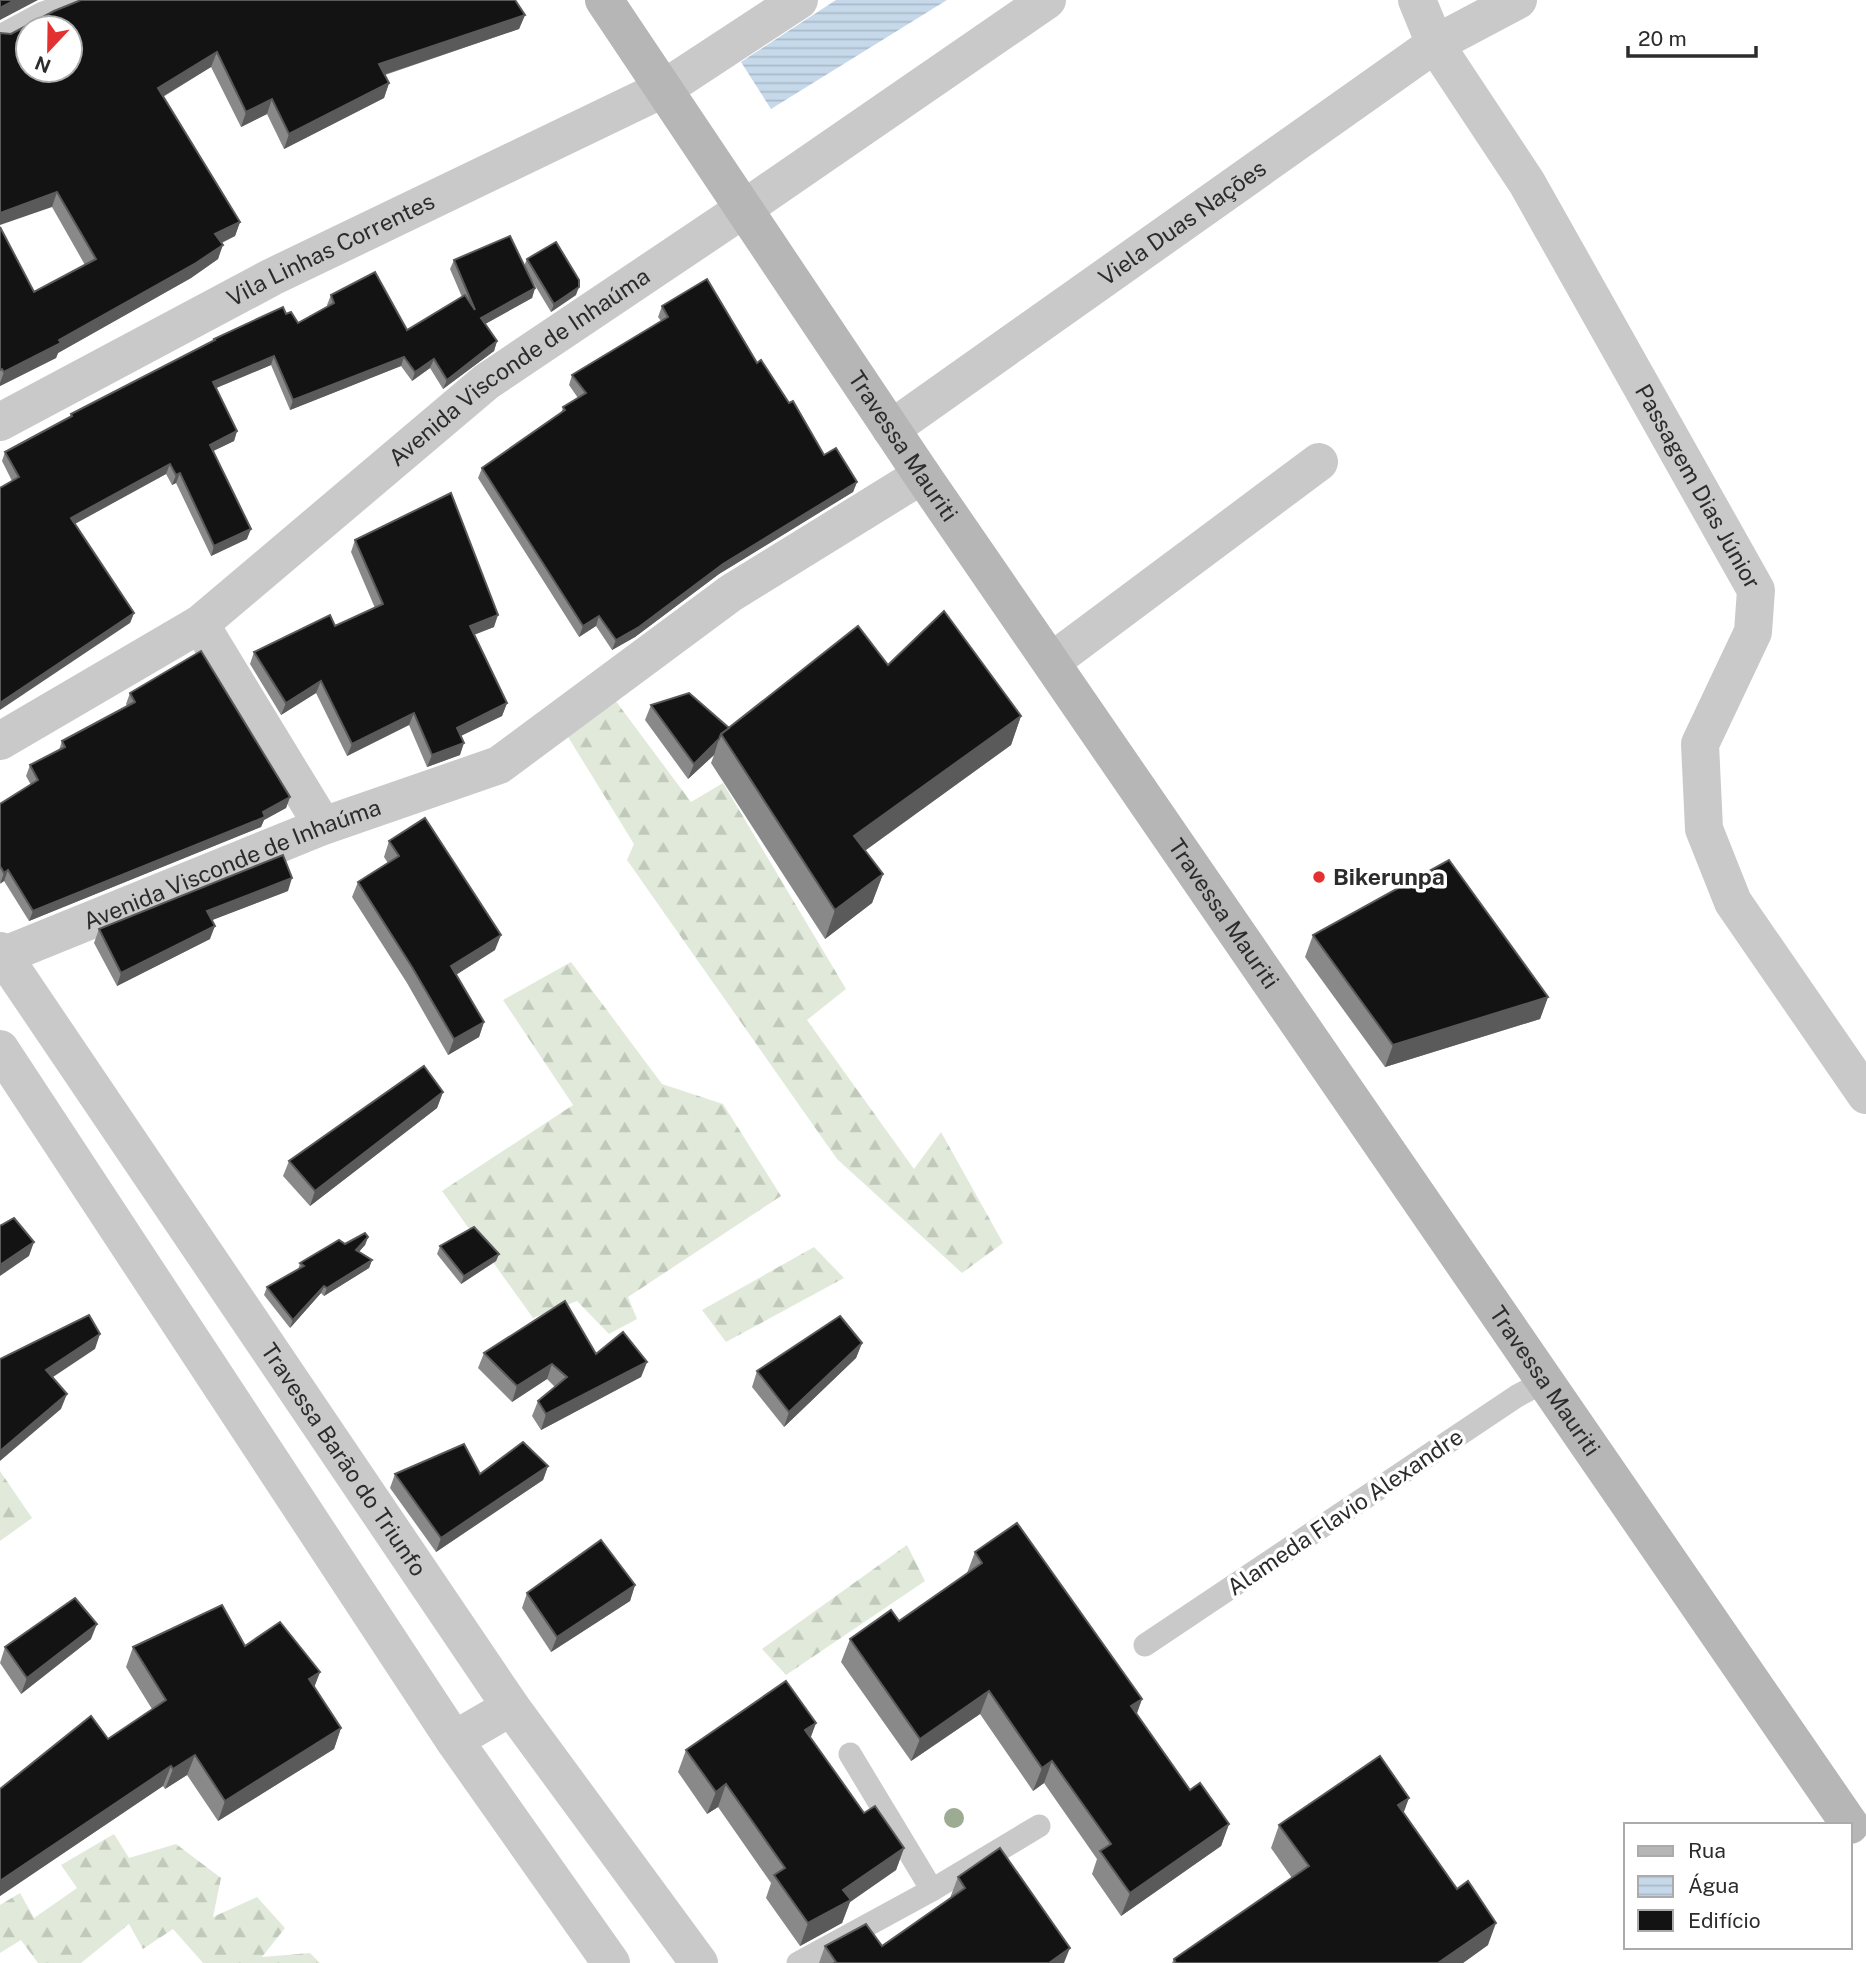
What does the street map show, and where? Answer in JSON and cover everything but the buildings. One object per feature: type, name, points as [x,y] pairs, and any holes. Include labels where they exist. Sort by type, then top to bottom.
[{"type":"main road","name":"Travessa Mauriti","points":[[604,0],[922,475],[1849,1823]]},
{"type":"main road","name":"Travessa Mauriti","points":[[1852,1828],[1866,1848]]},
{"type":"street","points":[[672,99],[799,0]]},
{"type":"street","name":"Avenida Visconde de Inhaúma","points":[[0,741],[200,624],[486,382],[1047,0]]},
{"type":"street","points":[[1417,0],[1435,44]]},
{"type":"street","name":"Viela Duas Nações","points":[[891,429],[1435,44],[1518,0]]},
{"type":"street","name":"Passagem Dias Júnior","points":[[1435,44],[1527,183],[1756,590],[1753,632],[1700,744],[1704,829],[1733,902],[1866,1096]]},
{"type":"street","name":"Vila Linhas Correntes","points":[[0,422],[272,277],[672,99]]},
{"type":"street","points":[[1051,662],[1319,462]]},
{"type":"street","name":"Avenida Visconde de Inhaúma","points":[[1,955],[323,826],[499,765],[731,593],[922,475]]},
{"type":"street","points":[[200,624],[323,826]]},
{"type":"street","name":"Travessa Barão do Triunfo","points":[[1,955],[512,1707],[699,1963]]},
{"type":"street","points":[[0,1049],[454,1740],[611,1963]]},
{"type":"street","points":[[454,1740],[512,1707]]},
{"type":"lane","points":[[0,36],[43,13],[78,0]]},
{"type":"lane","name":"Alameda Flavio Alexandre","points":[[1145,1645],[1517,1396],[1545,1381]]},
{"type":"lane","points":[[850,1754],[932,1890]]},
{"type":"lane","points":[[798,1963],[932,1890],[1039,1826]]},
{"type":"green space","points":[[615,700],[691,802],[723,783],[846,989],[807,1020],[914,1169],[941,1132],[1003,1243],[962,1273],[837,1159],[627,860],[634,844],[565,732]]},
{"type":"green space","points":[[571,962],[662,1084],[723,1104],[781,1196],[628,1297],[637,1319],[609,1334],[577,1301],[533,1318],[442,1191],[573,1105],[503,1000]]},
{"type":"green space","points":[[814,1247],[844,1278],[726,1342],[702,1310]]},
{"type":"green space","points":[[0,1471],[32,1518],[0,1541]]},
{"type":"green space","points":[[907,1545],[925,1581],[786,1675],[762,1649]]},
{"type":"green space","points":[[114,1834],[129,1858],[176,1844],[221,1878],[213,1917],[257,1897],[285,1928],[262,1957],[310,1953],[320,1963],[203,1963],[173,1929],[143,1949],[129,1924],[81,1963],[38,1963],[21,1940],[0,1953],[0,1905],[20,1893],[34,1918],[77,1888],[61,1865]]},
{"type":"water","points":[[836,0],[947,0],[771,109],[741,62]]},
{"type":"place","name":"Bikerunpa","points":[[1319,877]]}]
